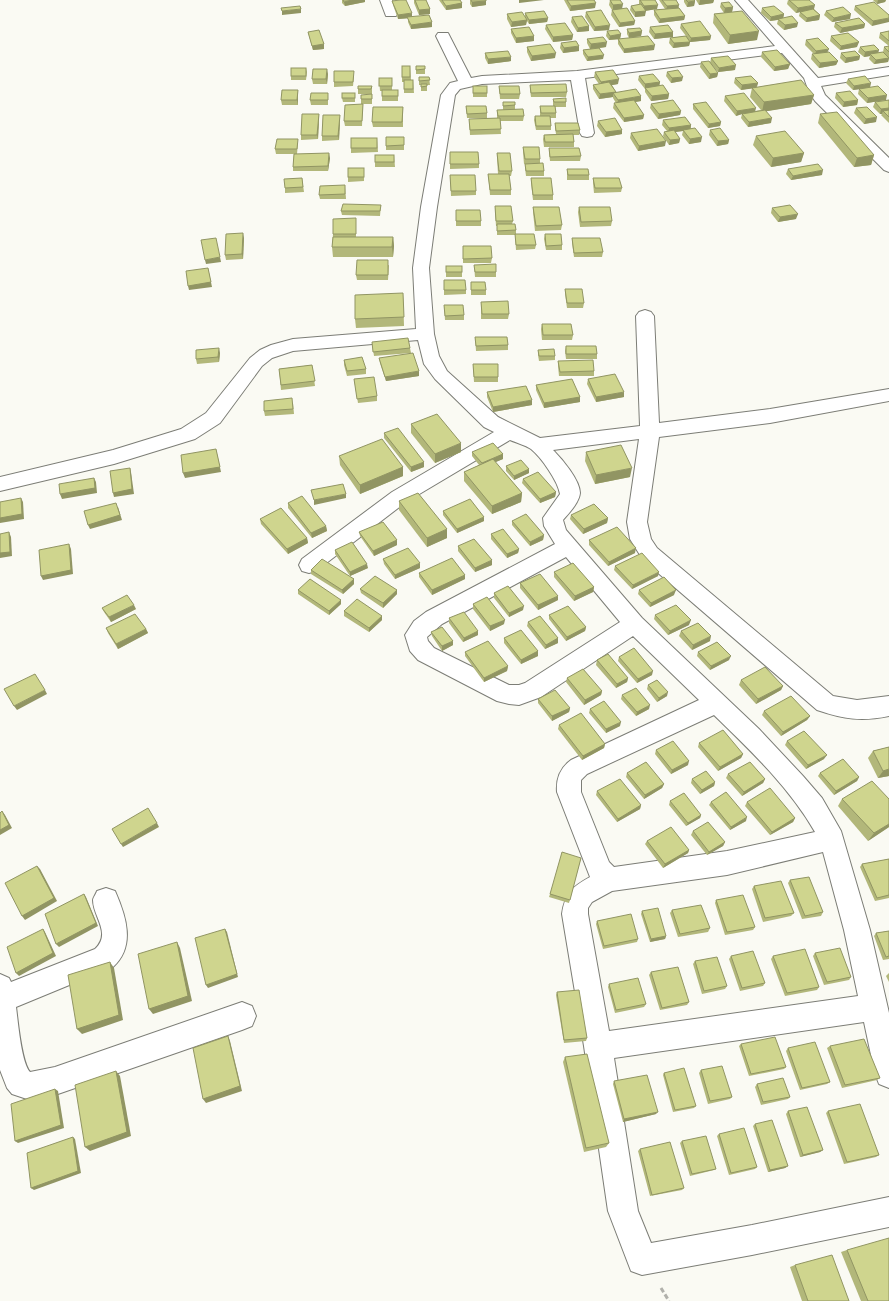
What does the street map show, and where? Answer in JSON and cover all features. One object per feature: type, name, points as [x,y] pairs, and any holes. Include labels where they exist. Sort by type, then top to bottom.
[{"type":"street","points":[[386,0],[391,13]]},
{"type":"street","points":[[742,1],[758,0]]},
{"type":"street","points":[[742,1],[815,82],[815,90],[820,98],[889,167]]},
{"type":"street","points":[[443,36],[466,82]]},
{"type":"street","points":[[784,49],[577,76],[507,78],[466,82],[455,86],[448,95],[429,207],[421,268],[425,334],[433,364],[441,375],[491,422],[538,445],[559,469],[569,487],[569,498],[553,518],[554,526],[569,546],[634,624],[751,736],[795,783],[813,806],[832,839],[857,930],[889,1074]]},
{"type":"street","points":[[815,82],[889,72]]},
{"type":"street","points":[[577,76],[587,133]]},
{"type":"street","points":[[645,316],[650,431],[637,522],[638,535],[642,545],[650,554],[825,703],[838,708],[853,711],[871,710],[889,706]]},
{"type":"street","points":[[0,484],[98,461],[188,434],[213,418],[256,362],[266,354],[277,349],[293,345],[425,334]]},
{"type":"street","points":[[538,445],[770,416],[889,395]]},
{"type":"street","points":[[309,565],[399,497],[510,431]]},
{"type":"street","points":[[569,546],[434,618],[422,627],[416,635],[418,645],[426,654],[504,694],[512,696],[522,695],[533,690],[634,624]]},
{"type":"street","points":[[609,880],[599,870],[569,792],[568,780],[572,772],[579,767],[716,703]]},
{"type":"street","points":[[832,839],[727,863],[609,880],[583,894],[576,905],[575,914],[598,1046],[623,1212],[642,1260],[752,1240],[889,1212]]},
{"type":"street","points":[[106,900],[115,939],[114,948],[110,954],[104,958],[1,993],[12,1067],[16,1079],[21,1084],[30,1087],[55,1081],[242,1016]]},
{"type":"street","points":[[598,1046],[874,1007]]},
{"type":"building","points":[[406,0],[412,13],[398,15],[392,1]]},
{"type":"building","points":[[415,0],[426,0],[430,9],[419,10]]},
{"type":"building","points":[[442,0],[460,0],[462,3],[446,6]]},
{"type":"building","points":[[471,0],[486,0],[486,1],[472,2]]},
{"type":"building","points":[[567,0],[594,0],[596,3],[571,6]]},
{"type":"building","points":[[610,0],[620,0],[623,4],[613,5]]},
{"type":"building","points":[[640,0],[655,0],[658,5],[644,6]]},
{"type":"building","points":[[662,0],[676,0],[679,5],[667,6]]},
{"type":"building","points":[[686,0],[694,0],[695,1],[688,2]]},
{"type":"building","points":[[789,0],[809,0],[815,5],[798,8]]},
{"type":"building","points":[[729,2],[733,7],[725,8],[721,3]]},
{"type":"building","points":[[874,2],[889,15],[889,18],[873,21],[855,6]]},
{"type":"building","points":[[641,4],[646,11],[635,12],[631,6]]},
{"type":"building","points":[[300,6],[301,9],[282,11],[281,8]]},
{"type":"building","points":[[774,6],[784,14],[771,17],[762,8]]},
{"type":"building","points":[[843,7],[851,14],[834,18],[826,11]]},
{"type":"building","points":[[627,8],[635,21],[620,23],[612,10]]},
{"type":"building","points":[[679,8],[685,16],[660,19],[654,10]]},
{"type":"building","points":[[813,9],[820,15],[807,18],[800,12]]},
{"type":"building","points":[[601,10],[610,25],[595,27],[586,12]]},
{"type":"building","points":[[544,11],[548,18],[529,20],[525,13]]},
{"type":"building","points":[[742,11],[759,31],[730,35],[714,14]]},
{"type":"building","points":[[522,12],[527,20],[512,22],[507,14]]},
{"type":"building","points":[[429,15],[432,22],[411,25],[407,17]]},
{"type":"building","points":[[582,16],[589,26],[578,28],[572,17]]},
{"type":"building","points":[[792,16],[798,23],[785,25],[778,19]]},
{"type":"building","points":[[859,18],[865,24],[842,28],[835,23]]},
{"type":"building","points":[[700,21],[711,36],[691,38],[681,24]]},
{"type":"building","points":[[565,23],[573,35],[553,37],[546,25]]},
{"type":"building","points":[[668,25],[673,32],[655,34],[650,27]]},
{"type":"building","points":[[529,27],[534,36],[516,38],[511,29]]},
{"type":"building","points":[[640,28],[642,31],[629,33],[627,29]]},
{"type":"building","points":[[319,30],[324,44],[312,46],[308,32]]},
{"type":"building","points":[[618,30],[621,34],[610,36],[607,31]]},
{"type":"building","points":[[889,31],[889,41],[880,33]]},
{"type":"building","points":[[848,33],[859,42],[841,46],[831,36]]},
{"type":"building","points":[[648,36],[655,45],[624,49],[618,39]]},
{"type":"building","points":[[686,36],[690,42],[674,43],[670,38]]},
{"type":"building","points":[[603,37],[607,42],[591,44],[587,39]]},
{"type":"building","points":[[818,38],[829,49],[816,51],[806,40]]},
{"type":"building","points":[[576,41],[579,46],[564,48],[561,43]]},
{"type":"building","points":[[550,44],[556,53],[532,56],[527,47]]},
{"type":"building","points":[[874,45],[879,50],[865,52],[860,47]]},
{"type":"building","points":[[889,46],[889,52],[884,47]]},
{"type":"building","points":[[599,48],[604,55],[588,57],[583,50]]},
{"type":"building","points":[[777,50],[790,64],[775,67],[762,52]]},
{"type":"building","points":[[508,51],[511,57],[488,59],[485,53]]},
{"type":"building","points":[[855,51],[860,56],[846,58],[841,53]]},
{"type":"building","points":[[829,52],[838,61],[820,63],[812,54]]},
{"type":"building","points":[[883,52],[889,58],[876,60],[870,54]]},
{"type":"building","points":[[728,56],[736,65],[719,68],[711,58]]},
{"type":"building","points":[[709,61],[718,73],[710,74],[701,62]]},
{"type":"building","points":[[402,66],[410,66],[410,77],[402,77]]},
{"type":"building","points":[[416,66],[425,66],[425,69],[416,70]]},
{"type":"building","points":[[291,68],[306,68],[306,76],[291,76]]},
{"type":"building","points":[[313,69],[327,69],[326,79],[312,79]]},
{"type":"building","points":[[613,70],[619,79],[601,82],[595,72]]},
{"type":"building","points":[[678,70],[683,77],[672,78],[667,72]]},
{"type":"building","points":[[334,71],[354,71],[353,82],[334,82]]},
{"type":"building","points":[[653,74],[660,82],[645,84],[639,76]]},
{"type":"building","points":[[751,76],[758,83],[742,85],[735,78]]},
{"type":"building","points":[[865,76],[871,83],[854,86],[848,79]]},
{"type":"building","points":[[419,77],[429,77],[430,80],[419,81]]},
{"type":"building","points":[[379,78],[392,78],[392,86],[379,86]]},
{"type":"building","points":[[404,80],[413,80],[413,89],[404,89]]},
{"type":"building","points":[[801,80],[814,95],[764,102],[752,88]]},
{"type":"building","points":[[609,82],[616,92],[600,94],[593,85]]},
{"type":"building","points":[[421,84],[427,84],[427,86],[421,87]]},
{"type":"building","points":[[566,84],[567,92],[531,93],[530,85]]},
{"type":"building","points":[[663,85],[669,94],[652,96],[645,88]]},
{"type":"building","points":[[358,86],[372,86],[371,89],[358,89]]},
{"type":"building","points":[[473,86],[487,86],[487,93],[473,93]]},
{"type":"building","points":[[499,86],[519,86],[520,94],[500,94]]},
{"type":"building","points":[[878,86],[887,95],[868,98],[859,89]]},
{"type":"building","points":[[636,89],[641,96],[618,100],[613,93]]},
{"type":"building","points":[[282,90],[298,90],[297,100],[281,100]]},
{"type":"building","points":[[382,90],[398,90],[398,96],[382,96]]},
{"type":"building","points":[[850,91],[858,100],[844,102],[836,93]]},
{"type":"building","points":[[311,93],[328,93],[328,100],[310,100]]},
{"type":"building","points":[[342,93],[355,93],[355,98],[342,98]]},
{"type":"building","points":[[744,93],[756,108],[737,111],[725,96]]},
{"type":"building","points":[[372,94],[372,99],[361,99],[361,95]]},
{"type":"building","points":[[566,98],[566,102],[554,102],[553,99]]},
{"type":"building","points":[[634,100],[644,115],[624,118],[614,103]]},
{"type":"building","points":[[673,100],[681,111],[659,114],[651,104]]},
{"type":"building","points":[[889,100],[889,108],[881,109],[875,102]]},
{"type":"building","points":[[503,102],[515,102],[515,105],[503,106]]},
{"type":"building","points":[[706,102],[721,122],[709,124],[693,104]]},
{"type":"building","points":[[363,104],[362,121],[344,121],[345,105]]},
{"type":"building","points":[[466,106],[486,106],[487,113],[467,114]]},
{"type":"building","points":[[540,106],[555,106],[556,113],[541,113]]},
{"type":"building","points":[[373,107],[403,107],[402,122],[372,122]]},
{"type":"building","points":[[867,107],[877,117],[866,119],[856,108]]},
{"type":"building","points":[[523,109],[524,116],[498,116],[497,110]]},
{"type":"building","points":[[765,110],[772,118],[749,122],[742,114]]},
{"type":"building","points":[[889,110],[889,117],[883,111]]},
{"type":"building","points":[[837,112],[874,155],[857,158],[820,114]]},
{"type":"building","points":[[302,114],[319,114],[317,135],[301,135]]},
{"type":"building","points":[[323,115],[340,115],[338,136],[322,136]]},
{"type":"building","points":[[535,116],[550,116],[551,126],[536,126]]},
{"type":"building","points":[[685,117],[691,125],[669,128],[663,120]]},
{"type":"building","points":[[500,118],[501,129],[470,130],[469,119]]},
{"type":"building","points":[[615,118],[622,130],[606,132],[598,121]]},
{"type":"building","points":[[555,123],[578,123],[580,130],[556,131]]},
{"type":"building","points":[[695,128],[702,137],[690,139],[683,130]]},
{"type":"building","points":[[720,128],[729,140],[718,141],[710,130]]},
{"type":"building","points":[[657,129],[666,141],[639,146],[631,133]]},
{"type":"building","points":[[674,130],[680,139],[670,140],[664,132]]},
{"type":"building","points":[[785,131],[804,153],[773,158],[756,136]]},
{"type":"building","points":[[573,134],[574,142],[545,142],[544,135]]},
{"type":"building","points":[[386,137],[404,137],[404,145],[386,146]]},
{"type":"building","points":[[351,138],[377,138],[377,148],[351,148]]},
{"type":"building","points":[[277,139],[298,139],[297,149],[275,149]]},
{"type":"building","points":[[523,147],[539,147],[540,159],[525,159]]},
{"type":"building","points":[[549,148],[579,148],[581,156],[550,157]]},
{"type":"building","points":[[450,152],[478,152],[479,164],[450,164]]},
{"type":"building","points":[[329,153],[328,166],[293,167],[294,154]]},
{"type":"building","points":[[497,153],[510,153],[512,171],[499,171]]},
{"type":"building","points":[[375,155],[394,155],[394,162],[375,162]]},
{"type":"building","points":[[543,163],[544,171],[526,171],[525,164]]},
{"type":"building","points":[[818,164],[823,170],[793,176],[788,169]]},
{"type":"building","points":[[348,168],[364,168],[364,177],[348,177]]},
{"type":"building","points":[[567,169],[588,169],[589,175],[568,175]]},
{"type":"building","points":[[488,174],[509,174],[511,190],[490,190]]},
{"type":"building","points":[[450,175],[475,175],[476,191],[451,191]]},
{"type":"building","points":[[302,178],[303,187],[285,188],[284,179]]},
{"type":"building","points":[[531,178],[551,178],[553,195],[533,195]]},
{"type":"building","points":[[593,178],[619,178],[622,188],[595,188]]},
{"type":"building","points":[[345,185],[345,194],[319,195],[320,186]]},
{"type":"building","points":[[343,204],[381,205],[380,211],[341,211]]},
{"type":"building","points":[[790,205],[798,214],[780,217],[772,208]]},
{"type":"building","points":[[495,206],[511,206],[513,221],[496,221]]},
{"type":"building","points":[[533,207],[559,207],[562,225],[536,226]]},
{"type":"building","points":[[579,207],[610,207],[612,221],[581,222]]},
{"type":"building","points":[[456,210],[480,210],[481,221],[456,221]]},
{"type":"building","points":[[356,218],[356,234],[333,234],[333,219]]},
{"type":"building","points":[[497,224],[515,224],[516,230],[497,231]]},
{"type":"building","points":[[243,233],[242,254],[225,255],[226,234]]},
{"type":"building","points":[[515,234],[534,234],[536,245],[516,245]]},
{"type":"building","points":[[545,234],[561,234],[562,245],[546,246]]},
{"type":"building","points":[[333,237],[393,237],[392,247],[332,247]]},
{"type":"building","points":[[216,238],[220,257],[205,260],[201,240]]},
{"type":"building","points":[[572,238],[600,238],[603,252],[574,253]]},
{"type":"building","points":[[463,246],[491,246],[492,258],[463,259]]},
{"type":"building","points":[[357,260],[388,260],[388,275],[356,275]]},
{"type":"building","points":[[496,264],[496,272],[475,272],[474,265]]},
{"type":"building","points":[[446,266],[462,266],[462,272],[446,272]]},
{"type":"building","points":[[208,268],[211,282],[188,286],[186,271]]},
{"type":"building","points":[[444,280],[465,280],[466,290],[444,290]]},
{"type":"building","points":[[471,282],[485,282],[486,290],[471,290]]},
{"type":"building","points":[[565,289],[582,289],[584,303],[567,303]]},
{"type":"building","points":[[403,293],[404,317],[355,319],[355,295]]},
{"type":"building","points":[[508,301],[509,314],[482,314],[481,302]]},
{"type":"building","points":[[444,305],[463,305],[464,315],[445,316]]},
{"type":"building","points":[[542,324],[571,324],[573,335],[543,335]]},
{"type":"building","points":[[475,337],[507,337],[508,345],[476,346]]},
{"type":"building","points":[[408,338],[410,348],[373,352],[372,342]]},
{"type":"building","points":[[566,346],[596,346],[597,354],[566,354]]},
{"type":"building","points":[[219,348],[218,357],[196,359],[196,350]]},
{"type":"building","points":[[554,349],[555,356],[539,356],[538,350]]},
{"type":"building","points":[[413,353],[419,371],[385,377],[379,358]]},
{"type":"building","points":[[362,357],[366,369],[347,371],[344,360]]},
{"type":"building","points":[[593,360],[594,371],[560,372],[558,361]]},
{"type":"building","points":[[473,364],[498,364],[498,377],[474,377]]},
{"type":"building","points":[[312,365],[315,381],[281,385],[279,369]]},
{"type":"building","points":[[615,374],[624,392],[596,397],[588,379]]},
{"type":"building","points":[[374,377],[377,396],[357,399],[354,379]]},
{"type":"building","points":[[572,379],[580,397],[544,403],[536,385]]},
{"type":"building","points":[[526,386],[532,400],[493,407],[487,392]]},
{"type":"building","points":[[292,398],[293,409],[264,411],[264,401]]},
{"type":"building","points":[[437,414],[461,443],[435,454],[411,424]]},
{"type":"building","points":[[398,428],[424,462],[411,467],[384,433]]},
{"type":"building","points":[[382,439],[403,467],[360,485],[339,456]]},
{"type":"building","points":[[493,443],[503,454],[482,463],[472,452]]},
{"type":"building","points":[[621,445],[632,468],[596,475],[586,452]]},
{"type":"building","points":[[216,449],[220,467],[183,473],[181,455]]},
{"type":"building","points":[[493,459],[522,493],[492,506],[464,472]]},
{"type":"building","points":[[521,460],[529,469],[514,476],[506,466]]},
{"type":"building","points":[[130,468],[132,489],[113,493],[110,471]]},
{"type":"building","points":[[538,472],[556,492],[540,499],[523,479]]},
{"type":"building","points":[[94,478],[95,488],[60,494],[59,484]]},
{"type":"building","points":[[343,484],[346,494],[314,500],[311,490]]},
{"type":"building","points":[[418,493],[447,529],[427,538],[399,501]]},
{"type":"building","points":[[302,496],[326,526],[311,533],[288,503]]},
{"type":"building","points":[[21,498],[22,514],[0,518],[0,502]]},
{"type":"building","points":[[470,499],[484,517],[457,529],[443,511]]},
{"type":"building","points":[[116,503],[120,515],[88,525],[84,511]]},
{"type":"building","points":[[594,504],[608,518],[584,529],[571,515]]},
{"type":"building","points":[[281,508],[307,538],[287,549],[260,519]]},
{"type":"building","points":[[526,514],[544,535],[530,542],[512,521]]},
{"type":"building","points":[[383,522],[397,540],[373,551],[359,532]]},
{"type":"building","points":[[617,527],[636,548],[609,562],[589,540]]},
{"type":"building","points":[[503,529],[519,549],[507,554],[491,534]]},
{"type":"building","points":[[9,532],[10,552],[0,553],[0,534]]},
{"type":"building","points":[[474,539],[492,560],[475,568],[458,546]]},
{"type":"building","points":[[352,542],[367,564],[350,572],[335,550]]},
{"type":"building","points":[[69,544],[71,570],[41,576],[39,550]]},
{"type":"building","points":[[408,548],[420,563],[395,575],[383,559]]},
{"type":"building","points":[[642,553],[659,572],[633,585],[615,566]]},
{"type":"building","points":[[452,558],[465,575],[432,590],[419,573]]},
{"type":"building","points":[[322,559],[354,579],[342,590],[311,570]]},
{"type":"building","points":[[573,563],[594,587],[575,596],[554,572]]},
{"type":"building","points":[[540,574],[558,596],[538,605],[520,583]]},
{"type":"building","points":[[375,576],[397,590],[383,603],[360,589]]},
{"type":"building","points":[[664,577],[676,590],[651,603],[639,590]]},
{"type":"building","points":[[310,579],[341,600],[329,611],[298,590]]},
{"type":"building","points":[[508,586],[524,606],[509,613],[494,593]]},
{"type":"building","points":[[127,595],[134,605],[109,617],[102,608]]},
{"type":"building","points":[[487,597],[505,620],[490,626],[473,604]]},
{"type":"building","points":[[357,599],[382,616],[369,628],[344,611]]},
{"type":"building","points":[[676,605],[691,620],[670,631],[655,615]]},
{"type":"building","points":[[568,606],[586,627],[567,637],[549,615]]},
{"type":"building","points":[[464,612],[478,631],[464,638],[449,618]]},
{"type":"building","points":[[135,614],[146,629],[116,644],[106,628]]},
{"type":"building","points":[[540,616],[558,638],[546,645],[528,622]]},
{"type":"building","points":[[698,623],[711,636],[693,645],[681,631]]},
{"type":"building","points":[[442,627],[453,641],[442,646],[431,632]]},
{"type":"building","points":[[521,630],[538,651],[521,660],[504,638]]},
{"type":"building","points":[[488,641],[508,666],[484,678],[465,652]]},
{"type":"building","points":[[717,642],[731,656],[711,666],[698,652]]},
{"type":"building","points":[[634,648],[653,671],[638,679],[619,657]]},
{"type":"building","points":[[608,654],[628,678],[617,684],[597,660]]},
{"type":"building","points":[[765,667],[783,686],[758,699],[741,680]]},
{"type":"building","points":[[583,669],[602,691],[585,700],[567,678]]},
{"type":"building","points":[[35,674],[45,690],[14,706],[4,689]]},
{"type":"building","points":[[657,680],[668,692],[659,698],[648,685]]},
{"type":"building","points":[[636,688],[650,705],[637,712],[622,695]]},
{"type":"building","points":[[555,690],[570,708],[552,716],[538,699]]},
{"type":"building","points":[[791,696],[810,716],[783,732],[764,711]]},
{"type":"building","points":[[604,701],[621,722],[606,729],[590,709]]},
{"type":"building","points":[[581,713],[605,744],[583,756],[559,725]]},
{"type":"building","points":[[723,730],[743,754],[720,767],[699,743]]},
{"type":"building","points":[[804,731],[827,755],[808,765],[787,741]]},
{"type":"building","points":[[673,741],[689,761],[672,770],[656,750]]},
{"type":"building","points":[[889,747],[889,769],[883,771],[873,751]]},
{"type":"building","points":[[843,759],[859,777],[836,791],[820,773]]},
{"type":"building","points":[[646,762],[664,784],[645,795],[627,773]]},
{"type":"building","points":[[750,762],[765,779],[744,792],[728,774]]},
{"type":"building","points":[[706,771],[715,782],[702,790],[692,779]]},
{"type":"building","points":[[620,779],[641,805],[618,819],[597,791]]},
{"type":"building","points":[[872,781],[889,799],[889,824],[874,833],[842,799]]},
{"type":"building","points":[[770,788],[795,818],[772,832],[747,802]]},
{"type":"building","points":[[726,792],[747,817],[731,827],[711,802]]},
{"type":"building","points":[[684,793],[701,815],[688,823],[670,801]]},
{"type":"building","points":[[148,808],[157,823],[121,844],[112,829]]},
{"type":"building","points":[[2,811],[9,825],[0,830],[0,813]]},
{"type":"building","points":[[708,822],[725,842],[709,852],[693,831]]},
{"type":"building","points":[[671,827],[689,850],[665,864],[647,841]]},
{"type":"building","points":[[562,852],[581,858],[570,900],[550,894]]},
{"type":"building","points":[[889,859],[889,895],[877,898],[862,864]]},
{"type":"building","points":[[37,866],[54,898],[22,916],[5,883]]},
{"type":"building","points":[[809,877],[823,912],[805,916],[790,880]]},
{"type":"building","points":[[781,881],[794,913],[765,918],[754,886]]},
{"type":"building","points":[[84,894],[96,923],[56,944],[45,914]]},
{"type":"building","points":[[743,895],[755,927],[727,932],[716,900]]},
{"type":"building","points":[[701,905],[710,928],[680,934],[672,910]]},
{"type":"building","points":[[658,908],[666,936],[651,939],[642,911]]},
{"type":"building","points":[[631,914],[638,939],[604,946],[597,921]]},
{"type":"building","points":[[43,929],[53,953],[16,973],[7,947]]},
{"type":"building","points":[[225,929],[237,974],[206,985],[195,938]]},
{"type":"building","points":[[889,931],[889,956],[886,957],[876,933]]},
{"type":"building","points":[[177,942],[188,996],[149,1009],[138,954]]},
{"type":"building","points":[[840,948],[851,977],[827,982],[815,953]]},
{"type":"building","points":[[805,949],[819,987],[787,993],[773,956]]},
{"type":"building","points":[[753,951],[765,983],[742,988],[731,956]]},
{"type":"building","points":[[717,957],[727,986],[704,991],[695,961]]},
{"type":"building","points":[[110,962],[119,1015],[77,1029],[68,975]]},
{"type":"building","points":[[678,967],[689,1002],[662,1008],[651,972]]},
{"type":"building","points":[[638,978],[646,1004],[616,1010],[609,984]]},
{"type":"building","points":[[579,990],[587,1038],[564,1040],[557,992]]},
{"type":"building","points":[[228,1036],[240,1086],[203,1099],[193,1048]]},
{"type":"building","points":[[775,1037],[786,1067],[751,1074],[741,1044]]},
{"type":"building","points":[[864,1039],[880,1078],[845,1085],[830,1046]]},
{"type":"building","points":[[815,1042],[830,1082],[802,1088],[788,1048]]},
{"type":"building","points":[[587,1054],[609,1143],[586,1148],[565,1057]]},
{"type":"building","points":[[722,1066],[732,1097],[710,1101],[701,1070]]},
{"type":"building","points":[[684,1068],[696,1106],[675,1110],[664,1073]]},
{"type":"building","points":[[116,1071],[127,1132],[85,1147],[75,1085]]},
{"type":"building","points":[[647,1075],[658,1112],[624,1119],[614,1081]]},
{"type":"building","points":[[783,1078],[790,1097],[763,1102],[757,1084]]},
{"type":"building","points":[[55,1089],[61,1125],[15,1141],[11,1104]]},
{"type":"building","points":[[860,1104],[879,1155],[847,1162],[828,1111]]},
{"type":"building","points":[[807,1107],[823,1150],[803,1155],[788,1111]]},
{"type":"building","points":[[772,1120],[788,1166],[770,1170],[755,1124]]},
{"type":"building","points":[[744,1128],[757,1167],[731,1173],[719,1134]]},
{"type":"building","points":[[706,1136],[716,1169],[692,1174],[682,1141]]},
{"type":"building","points":[[73,1137],[78,1171],[31,1188],[27,1153]]},
{"type":"building","points":[[670,1142],[684,1188],[652,1195],[640,1149]]},
{"type":"building","points":[[889,1238],[889,1301],[868,1301],[847,1250]]},
{"type":"building","points":[[832,1255],[849,1301],[808,1301],[795,1265]]}]
